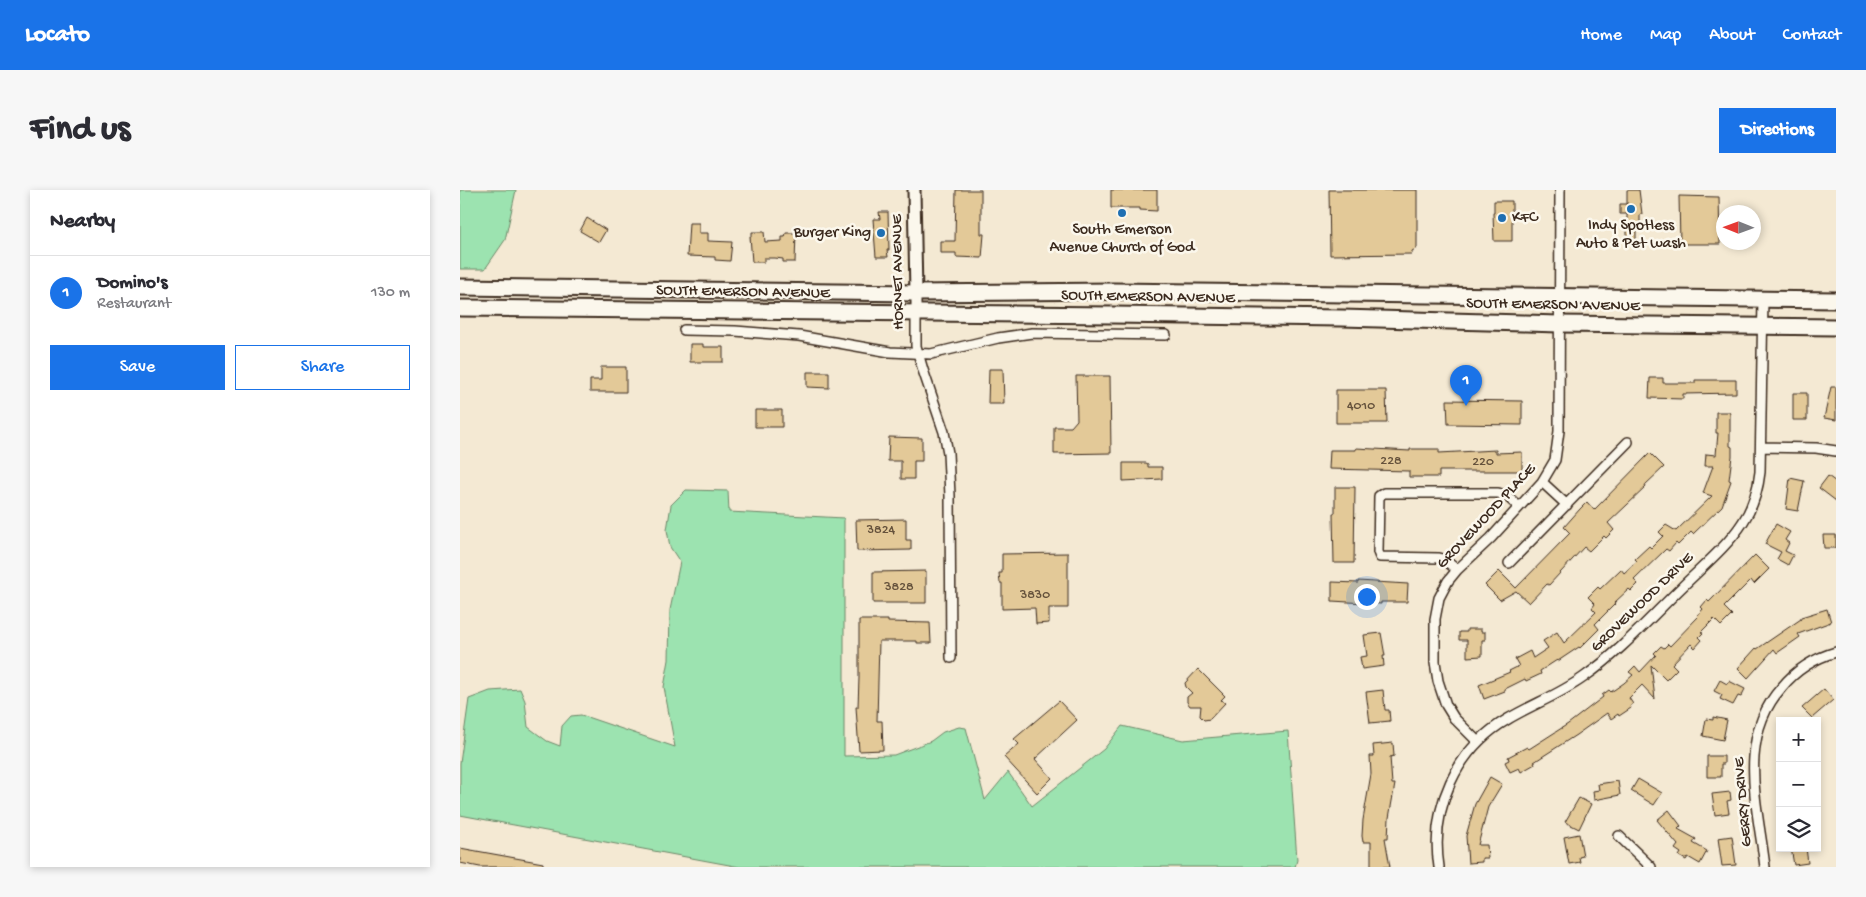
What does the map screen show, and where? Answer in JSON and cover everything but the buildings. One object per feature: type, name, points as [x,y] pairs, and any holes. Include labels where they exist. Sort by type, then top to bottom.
[{"type":"main road","name":"SOUTH EMERSON AVENUE","points":[[466,287],[916,293],[1113,291],[1836,300]]},
{"type":"main road","name":"SOUTH EMERSON AVENUE","points":[[463,309],[612,309],[1342,318],[1560,324],[1836,327]]},
{"type":"street","name":"HORNET AVENUE","points":[[914,190],[916,339],[918,354],[944,432],[948,453],[951,658]]},
{"type":"street","name":"GROVEWOOD PLACE","points":[[1478,742],[1460,725],[1446,705],[1438,682],[1436,671],[1436,609],[1442,590],[1457,570],[1491,538],[1542,482],[1552,466],[1558,448],[1560,190]]},
{"type":"street","name":"GROVEWOOD DRIVE","points":[[1439,867],[1438,826],[1443,800],[1458,767],[1478,742],[1509,718],[1551,698],[1593,671],[1620,648],[1726,543],[1742,524],[1755,496],[1760,478],[1763,299]]},
{"type":"street","points":[[684,330],[735,330],[799,336],[890,352],[918,354],[938,354],[1003,337],[1032,333],[1166,335]]},
{"type":"street","points":[[1509,563],[1628,442]]},
{"type":"street","points":[[1762,447],[1816,448],[1836,451]]},
{"type":"street","points":[[1542,482],[1567,504]]},
{"type":"street","points":[[1457,570],[1445,560],[1439,558],[1380,557],[1378,552],[1379,496],[1384,493],[1498,493],[1507,496],[1519,507]]},
{"type":"street","name":"GERRY DRIVE","points":[[1765,867],[1753,767],[1754,741],[1758,726],[1774,695],[1788,680],[1808,664],[1836,652]]},
{"type":"street","points":[[1619,836],[1651,867]]},
{"type":"green space","points":[[460,190],[516,190],[505,240],[485,269],[460,269]]},
{"type":"green space","points":[[686,490],[728,491],[729,512],[844,518],[844,756],[894,755],[931,741],[943,732],[959,727],[966,728],[985,800],[1008,772],[1032,806],[1104,749],[1122,726],[1183,740],[1288,731],[1297,860],[1295,867],[740,867],[460,815],[460,763],[469,699],[490,691],[520,689],[525,701],[528,727],[547,741],[560,746],[562,726],[571,716],[581,715],[675,747],[664,687],[669,660],[670,610],[680,562],[670,547],[667,530],[671,505]]},
{"type":"place","name":"Indy Spotless Auto & Pet wash","points":[[1631,209]]},
{"type":"place","name":"South Emerson Avenue Church of God","points":[[1122,213]]},
{"type":"place","name":"KFC","points":[[1502,218]]},
{"type":"place","name":"Burger King","points":[[881,233]]},
{"type":"place","name":"Domino's","points":[[1466,406]]}]
